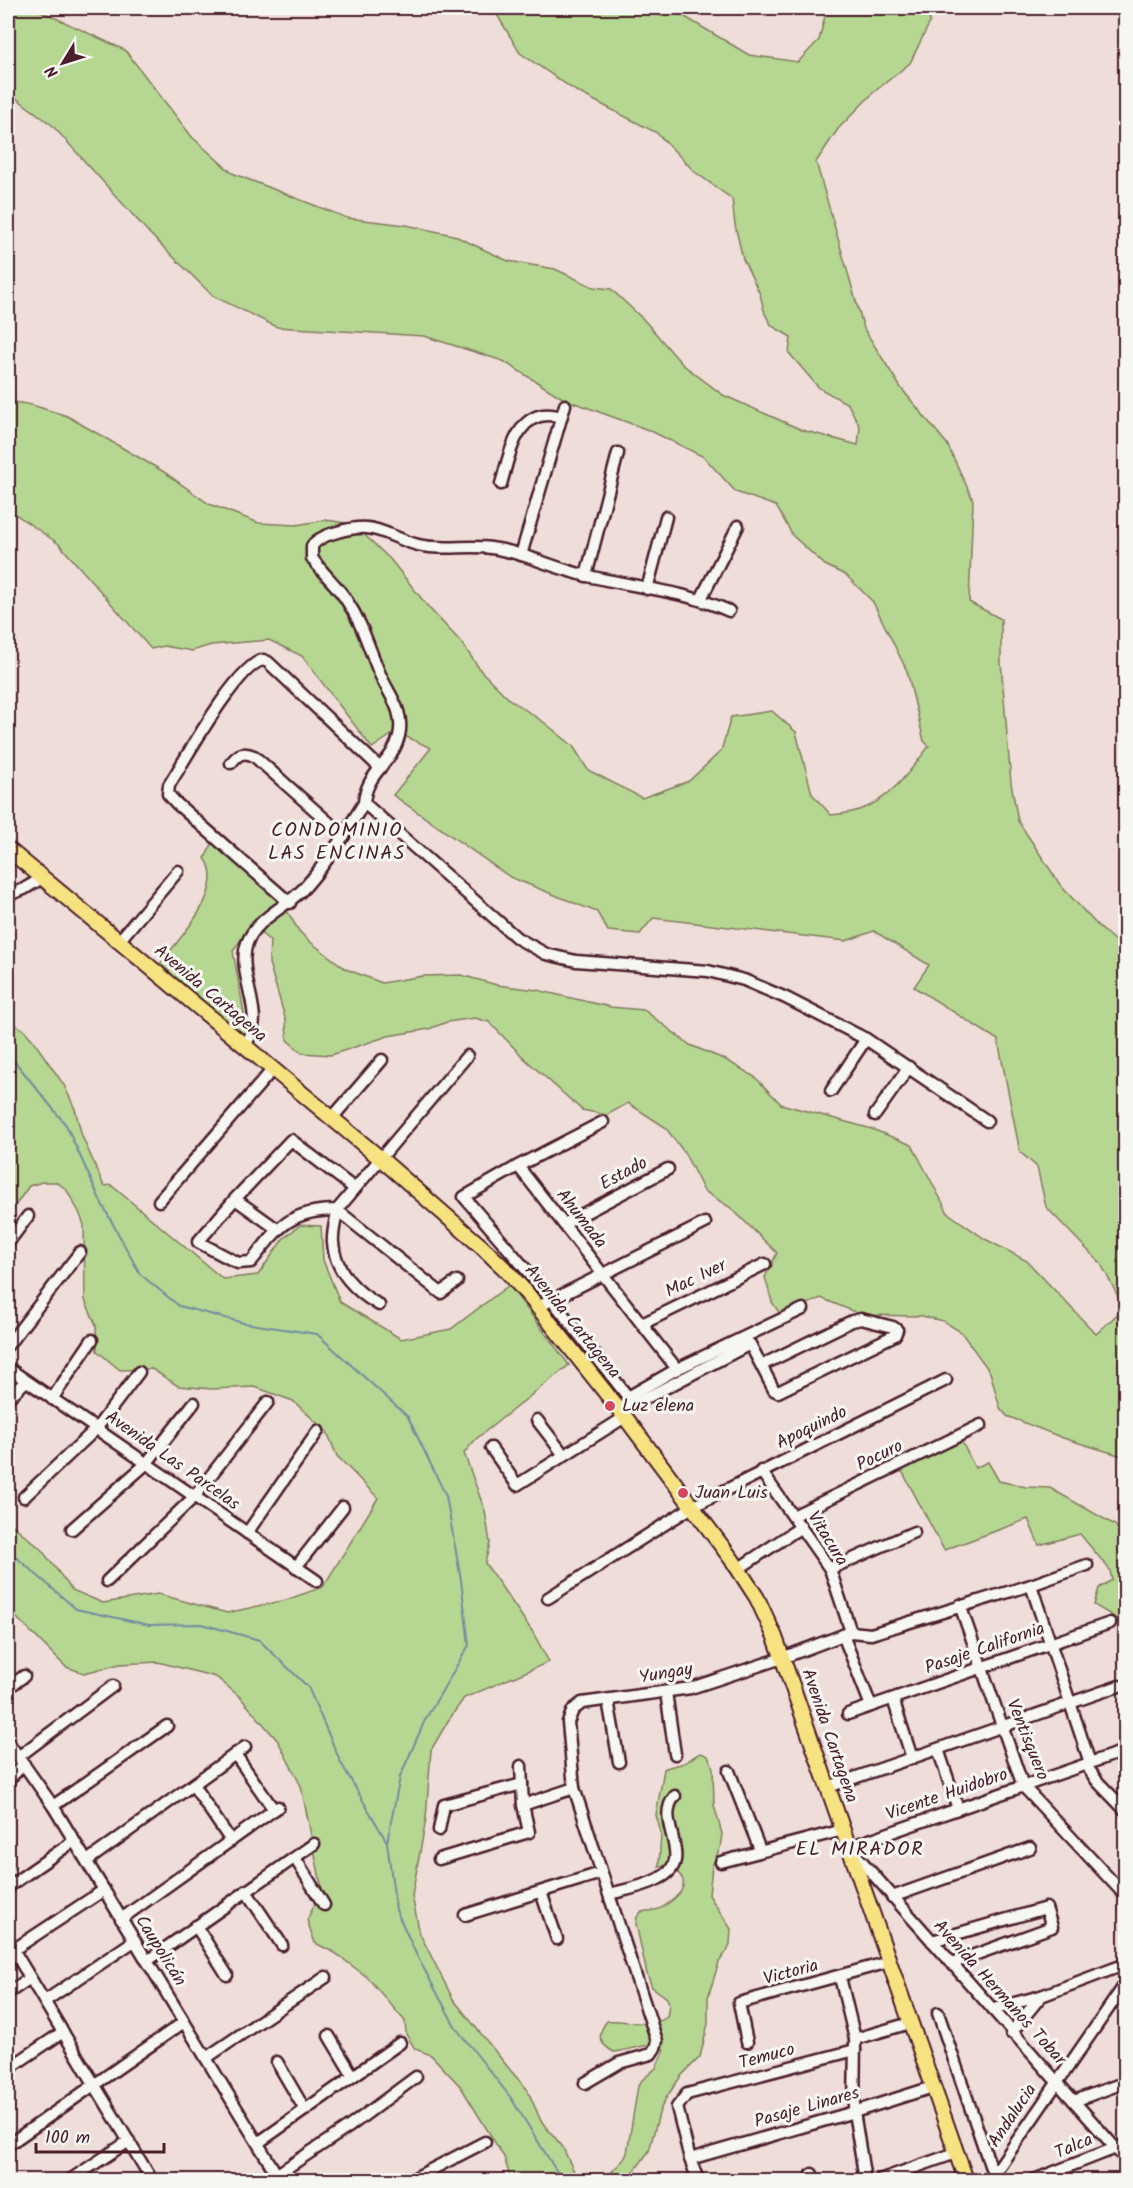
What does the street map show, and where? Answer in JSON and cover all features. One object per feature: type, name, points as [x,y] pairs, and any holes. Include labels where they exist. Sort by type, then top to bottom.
[{"type":"main road","name":"Avenida Cartagena","points":[[8,849],[381,1159],[482,1247],[538,1307],[623,1414],[738,1569],[763,1611],[782,1658],[966,2181]]},
{"type":"street","points":[[521,555],[565,405]]},
{"type":"street","points":[[501,484],[516,437],[523,426],[538,416],[561,417]]},
{"type":"street","points":[[586,576],[618,453]]},
{"type":"street","points":[[647,589],[666,517]]},
{"type":"street","points":[[701,599],[738,526]]},
{"type":"street","points":[[244,1045],[251,1037],[254,1021],[244,968],[247,944],[260,924],[290,903],[305,887],[344,836],[364,803],[368,784],[393,751],[399,737],[400,721],[397,706],[379,672],[368,639],[355,613],[312,558],[311,550],[314,542],[324,536],[365,528],[421,546],[490,548],[521,555],[586,576],[701,599],[729,611]]},
{"type":"street","points":[[290,903],[168,794],[170,785],[225,697],[249,668],[263,660],[268,662],[380,768]]},
{"type":"street","points":[[231,763],[238,755],[246,753],[254,756],[344,836]]},
{"type":"street","points":[[364,803],[509,932],[536,950],[556,958],[576,962],[727,975],[786,998],[866,1039],[987,1121]]},
{"type":"street","points":[[119,941],[178,871]]},
{"type":"street","points":[[8,895],[42,878]]},
{"type":"street","points":[[831,1091],[866,1039]]},
{"type":"street","points":[[379,1305],[355,1288],[340,1268],[333,1242],[337,1210],[467,1056]]},
{"type":"street","points":[[332,1118],[382,1060]]},
{"type":"street","points":[[875,1114],[909,1067]]},
{"type":"street","points":[[159,1201],[273,1069]]},
{"type":"street","points":[[603,1122],[464,1197],[552,1300],[628,1397],[677,1369],[803,1309]]},
{"type":"street","points":[[355,1189],[291,1140],[198,1242],[238,1263],[251,1263],[277,1228],[304,1215],[337,1210],[441,1293],[457,1281]]},
{"type":"street","name":"Ahumada","points":[[518,1166],[677,1369]]},
{"type":"street","name":"Estado","points":[[564,1224],[668,1169]]},
{"type":"street","points":[[235,1199],[277,1228]]},
{"type":"street","points":[[8,1243],[28,1216]]},
{"type":"street","points":[[538,1307],[705,1223]]},
{"type":"street","points":[[8,1345],[81,1252]]},
{"type":"street","name":"Mac Iver","points":[[642,1324],[765,1264]]},
{"type":"street","points":[[491,1448],[517,1485],[623,1414],[750,1344],[774,1390],[782,1392],[895,1335],[897,1330],[861,1319],[852,1321],[762,1365]]},
{"type":"street","points":[[52,1399],[92,1340]]},
{"type":"street","name":"Avenida Las Parcelas","points":[[8,1368],[317,1581]]},
{"type":"street","points":[[24,1497],[96,1429],[139,1372]]},
{"type":"street","name":"Apoquindo","points":[[548,1598],[692,1507],[946,1380]]},
{"type":"street","points":[[8,1398],[26,1381]]},
{"type":"street","points":[[107,1581],[195,1497],[268,1402]]},
{"type":"street","points":[[72,1529],[146,1464],[194,1403]]},
{"type":"street","points":[[537,1420],[564,1455]]},
{"type":"street","name":"Pocuro","points":[[794,1516],[981,1425]]},
{"type":"street","points":[[247,1533],[318,1431]]},
{"type":"street","name":"Vitacura","points":[[761,1472],[830,1569],[847,1633]]},
{"type":"street","points":[[296,1567],[343,1507]]},
{"type":"street","points":[[738,1569],[801,1527]]},
{"type":"street","points":[[830,1569],[914,1532]]},
{"type":"street","name":"Yungay","points":[[585,2083],[619,2063],[651,2054],[657,2045],[574,1788],[570,1759],[569,1718],[573,1710],[582,1703],[691,1688],[782,1658],[847,1633],[871,1634],[1031,1585],[1087,1565]]},
{"type":"street","points":[[1031,1585],[1088,1764],[1097,1781],[1125,1810]]},
{"type":"street","name":"Ventisquero","points":[[960,1605],[1023,1786],[1122,1892]]},
{"type":"street","name":"Pasaje California","points":[[848,1714],[1110,1623]]},
{"type":"street","points":[[847,1633],[872,1706]]},
{"type":"street","points":[[8,1688],[24,1676]]},
{"type":"street","points":[[8,1780],[21,1760],[113,1686]]},
{"type":"street","points":[[828,1787],[1119,1686]]},
{"type":"street","points":[[666,1692],[675,1754]]},
{"type":"street","points":[[893,1699],[912,1758]]},
{"type":"street","points":[[608,1700],[619,1762]]},
{"type":"street","points":[[53,1806],[167,1726]]},
{"type":"street","name":"Caupolicán","points":[[8,1742],[53,1806],[278,2178]]},
{"type":"street","points":[[87,1861],[245,1747]]},
{"type":"street","points":[[938,1749],[958,1809]]},
{"type":"street","name":"Vicente Huidobro","points":[[849,1847],[1124,1751]]},
{"type":"street","points":[[121,1919],[276,1809],[235,1754]]},
{"type":"street","points":[[440,1859],[529,1832],[523,1805],[521,1766]]},
{"type":"street","points":[[729,1772],[760,1850]]},
{"type":"street","points":[[439,1830],[444,1805],[522,1784]]},
{"type":"street","points":[[193,1785],[231,1841]]},
{"type":"street","points":[[523,1805],[574,1788]]},
{"type":"street","points":[[609,1894],[660,1879],[674,1864],[675,1838],[667,1811],[669,1803],[675,1796]]},
{"type":"street","points":[[721,1862],[843,1830]]},
{"type":"street","points":[[8,1887],[74,1841]]},
{"type":"street","points":[[147,1960],[314,1844]]},
{"type":"street","name":"Avenida Hermanos Tobar","points":[[849,1847],[1011,2033],[1074,2102],[1120,2146],[1125,2160]]},
{"type":"street","points":[[892,1897],[1030,1848]]},
{"type":"street","points":[[295,1858],[324,1905]]},
{"type":"street","points":[[465,1915],[601,1873]]},
{"type":"street","points":[[104,1890],[10,1946],[152,2181]]},
{"type":"street","points":[[246,1891],[282,1945]]},
{"type":"street","points":[[541,1892],[556,1939]]},
{"type":"street","points":[[932,1941],[1046,1908],[1052,1927],[952,1963]]},
{"type":"street","points":[[196,1926],[227,1975]]},
{"type":"street","points":[[45,2001],[134,1941]]},
{"type":"street","name":"Victoria","points":[[747,2042],[739,2003],[889,1962]]},
{"type":"street","points":[[992,2009],[1041,1996],[1125,1964]]},
{"type":"street","points":[[206,2058],[326,1977]]},
{"type":"street","points":[[840,1977],[855,2045],[854,2112],[865,2181]]},
{"type":"street","points":[[8,1993],[30,1978]]},
{"type":"street","name":"Andalucia","points":[[992,2177],[1125,1983]]},
{"type":"street","points":[[1011,2033],[1041,1996]]},
{"type":"street","points":[[938,2013],[992,2177]]},
{"type":"street","points":[[8,2145],[184,2022]]},
{"type":"street","name":"Temuco","points":[[690,2159],[677,2107],[687,2094],[855,2045],[910,2023]]},
{"type":"street","points":[[8,2069],[63,2032]]},
{"type":"street","points":[[329,2036],[353,2076]]},
{"type":"street","points":[[258,2143],[400,2043]]},
{"type":"street","points":[[277,2062],[305,2110]]},
{"type":"street","points":[[278,2178],[416,2077]]},
{"type":"street","points":[[1074,2102],[1125,2082]]},
{"type":"street","name":"Pasaje Linares","points":[[690,2159],[854,2112],[933,2086]]},
{"type":"street","points":[[70,2181],[129,2140]]},
{"type":"street","points":[[411,2181],[485,2142]]},
{"type":"street","name":"Talca","points":[[1034,2181],[1062,2176],[1120,2146]]},
{"type":"street","points":[[879,2181],[956,2153]]},
{"type":"street","points":[[690,2159],[698,2181]]},
{"type":"green space","points":[[8,8],[34,8],[125,50],[192,137],[232,173],[347,218],[406,225],[453,235],[508,261],[555,269],[593,287],[611,289],[644,320],[682,364],[723,395],[802,430],[858,445],[860,427],[848,404],[819,388],[789,353],[791,337],[772,326],[765,314],[760,294],[743,259],[732,199],[695,172],[657,133],[576,91],[520,53],[493,8],[670,8],[749,55],[798,62],[819,40],[827,8],[928,8],[930,22],[910,63],[874,92],[838,129],[816,162],[864,329],[901,388],[947,444],[973,500],[969,602],[1001,619],[1001,662],[1011,783],[1018,821],[1061,886],[1098,926],[1125,950],[1125,1457],[1063,1438],[1007,1416],[1000,1408],[990,1372],[961,1332],[943,1321],[922,1316],[862,1315],[821,1298],[780,1314],[772,1302],[765,1277],[777,1253],[731,1208],[704,1191],[684,1152],[665,1127],[628,1103],[607,1115],[582,1110],[526,1060],[489,1022],[475,1018],[447,1022],[429,1029],[388,1036],[331,1055],[302,1053],[287,1040],[286,1021],[269,963],[270,941],[251,925],[233,951],[247,1030],[242,1036],[160,964],[189,927],[206,899],[210,884],[210,871],[205,858],[213,842],[281,901],[299,931],[309,941],[346,969],[382,983],[423,976],[461,975],[497,985],[537,990],[610,1007],[644,1010],[690,1045],[726,1060],[755,1077],[781,1104],[872,1129],[912,1145],[948,1213],[985,1239],[1027,1261],[1096,1334],[1124,1308],[1101,1264],[1046,1207],[1037,1167],[1020,1152],[998,1040],[914,987],[929,965],[874,931],[846,941],[653,918],[640,934],[608,931],[597,912],[510,877],[393,795],[431,748],[396,732],[372,748],[302,656],[269,640],[211,645],[192,651],[164,646],[151,649],[59,544],[8,509],[8,401],[32,405],[67,416],[164,472],[209,504],[259,523],[296,525],[326,520],[353,524],[390,559],[429,608],[461,642],[481,671],[509,699],[545,723],[573,746],[588,770],[642,798],[689,781],[721,751],[731,717],[772,711],[796,732],[812,794],[831,815],[870,806],[890,792],[929,746],[924,741],[907,671],[873,602],[846,575],[825,565],[793,536],[776,506],[736,492],[704,457],[651,431],[564,399],[503,361],[424,336],[277,327],[213,296],[150,234],[52,125],[8,92]]},
{"type":"green space","points":[[8,1021],[23,1029],[32,1039],[64,1085],[75,1109],[82,1136],[104,1186],[111,1185],[223,1279],[258,1275],[283,1239],[300,1225],[321,1226],[323,1260],[340,1302],[401,1339],[451,1329],[509,1285],[569,1365],[476,1439],[464,1453],[485,1511],[490,1543],[485,1563],[532,1631],[549,1662],[464,1698],[431,1750],[426,1819],[412,1896],[420,1934],[453,1999],[527,2089],[541,2121],[562,2146],[578,2180],[511,2180],[504,2157],[461,2087],[431,2055],[415,2049],[406,2034],[405,2021],[367,1977],[335,1953],[315,1943],[307,1920],[322,1889],[301,1786],[278,1741],[240,1697],[216,1677],[158,1662],[120,1664],[84,1673],[66,1667],[8,1609],[8,1521],[41,1549],[72,1590],[103,1603],[158,1594],[227,1613],[286,1600],[323,1587],[378,1498],[337,1456],[327,1432],[293,1401],[255,1387],[212,1389],[178,1386],[152,1369],[120,1370],[97,1351],[96,1325],[85,1300],[84,1225],[66,1189],[56,1182],[42,1182],[29,1186],[8,1216]]},
{"type":"green space","points":[[961,1440],[975,1468],[988,1462],[999,1481],[1026,1487],[1050,1488],[1115,1525],[1125,1538],[1125,1630],[1113,1616],[1094,1605],[1099,1588],[1112,1580],[1110,1570],[1080,1534],[1039,1545],[1028,1519],[944,1550],[901,1469]]},
{"type":"green space","points":[[701,1753],[708,1756],[713,1768],[714,1805],[722,1834],[720,1848],[712,1866],[709,1895],[731,1929],[730,1944],[719,1962],[708,1997],[708,2024],[700,2057],[681,2076],[666,2098],[660,2110],[649,2151],[628,2180],[604,2180],[627,2153],[638,2086],[656,2068],[664,2050],[647,2046],[614,2052],[605,2046],[600,2035],[607,2021],[653,2023],[667,2017],[669,2004],[667,1998],[652,1987],[636,1924],[641,1912],[662,1907],[682,1889],[682,1880],[677,1872],[668,1867],[659,1866],[661,1833],[656,1815],[664,1769],[686,1762]]},
{"type":"waterway","points":[[8,1053],[66,1125],[101,1202],[140,1274],[179,1306],[244,1323],[317,1334],[408,1417],[446,1496],[461,1580],[469,1645],[425,1720],[400,1777],[387,1842],[396,1910],[417,1956],[456,2028],[511,2098],[562,2180]]},
{"type":"waterway","points":[[8,1550],[76,1609],[149,1625],[202,1624],[259,1640],[308,1687],[341,1763],[387,1842]]},
{"type":"place","name":"Luz elena","points":[[610,1406]]},
{"type":"place","name":"Juan Luis","points":[[683,1493]]},
{"type":"district","name":"CONDOMINIO LAS ENCINAS","points":[[337,842]]},
{"type":"district","name":"EL MIRADOR","points":[[860,1850]]}]
